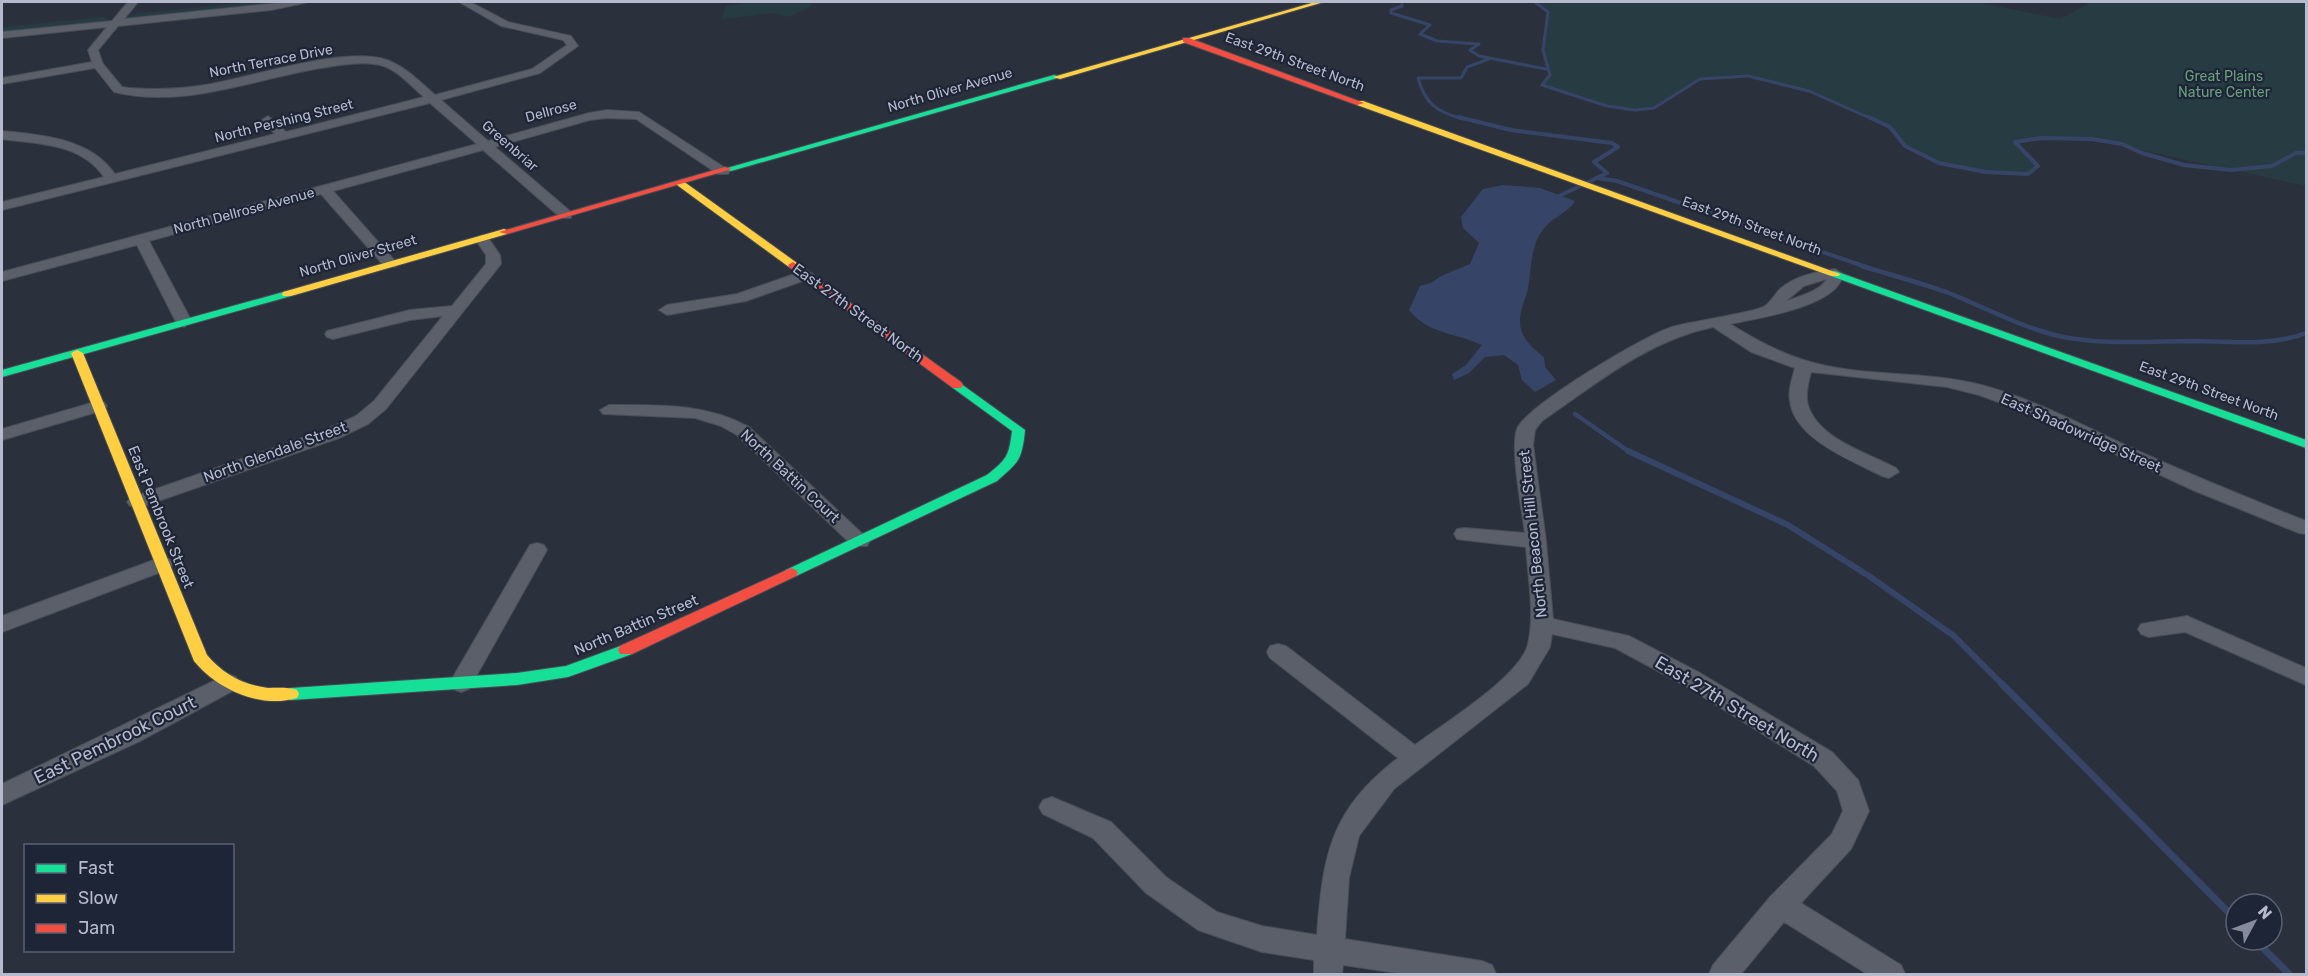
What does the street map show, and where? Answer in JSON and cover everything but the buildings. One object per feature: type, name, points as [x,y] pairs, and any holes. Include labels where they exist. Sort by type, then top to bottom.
[{"type":"main road","points":[[1186,40],[1321,2]]},
{"type":"main road","name":"North Oliver Avenue","points":[[723,171],[1186,40]]},
{"type":"main road","name":"East 29th Street North","points":[[1186,40],[2307,444]]},
{"type":"main road","name":"North Oliver Street","points":[[2,374],[723,171]]},
{"type":"main road","name":"East 27th Street North","points":[[680,183],[1019,430],[1018,451]]},
{"type":"main road","name":"East Pembrook Street","points":[[76,353],[200,657],[209,673],[228,683]]},
{"type":"main road","name":"North Battin Street","points":[[228,683],[248,692],[277,695],[517,680],[568,671],[615,655],[960,495],[999,473],[1017,458],[1018,451]]},
{"type":"street","points":[[2,81],[98,64],[93,50],[133,2]]},
{"type":"street","points":[[2,26],[241,2]]},
{"type":"street","points":[[2,35],[304,2]]},
{"type":"street","name":"North Pershing Street","points":[[2,206],[516,78],[536,71],[573,46],[567,38],[504,24],[464,2]]},
{"type":"street","name":"North Terrace Drive","points":[[98,64],[118,90],[162,92],[210,88],[349,61],[385,61]]},
{"type":"street","name":"Greenbriar","points":[[385,61],[397,68],[566,215]]},
{"type":"street","name":"Dellrose","points":[[486,145],[589,117],[624,114],[650,121],[723,171]]},
{"type":"street","points":[[268,120],[283,136]]},
{"type":"street","points":[[2,135],[84,150],[99,160],[112,179]]},
{"type":"street","name":"North Dellrose Avenue","points":[[2,277],[486,145]]},
{"type":"street","points":[[324,189],[390,264]]},
{"type":"street","name":"North Glendale Street","points":[[137,502],[322,437],[362,420],[380,405],[494,264],[493,255],[482,238]]},
{"type":"street","points":[[141,239],[184,322]]},
{"type":"street","name":"North Beacon Hill Street","points":[[1329,963],[1335,878],[1347,832],[1385,782],[1520,678],[1539,647],[1542,624],[1536,541],[1524,445],[1526,429],[1536,417],[1651,340],[1715,321],[1772,308],[1780,296],[1811,275],[1835,274]]},
{"type":"street","points":[[667,310],[740,297],[806,275]]},
{"type":"street","points":[[333,334],[410,315],[456,310]]},
{"type":"street","name":"East Shadowridge Street","points":[[1715,321],[1757,348],[1804,366],[1836,372],[1938,380],[1985,391],[2026,406],[2202,487],[2307,528]]},
{"type":"street","points":[[1804,366],[1799,391],[1799,406],[1810,424],[1832,441],[1889,472]]},
{"type":"street","points":[[2,435],[98,405]]},
{"type":"street","name":"North Battin Court","points":[[609,410],[702,412],[726,420],[743,431],[860,541]]},
{"type":"street","points":[[1464,534],[1536,541]]},
{"type":"street","points":[[461,683],[537,550]]},
{"type":"street","points":[[2,624],[162,564]]},
{"type":"street","name":"East 27th Street North","points":[[1542,624],[1621,642],[1692,679],[1823,759],[1849,787],[1856,811],[1842,841],[1780,906],[1723,975]]},
{"type":"street","points":[[2149,629],[2187,624],[2307,677]]},
{"type":"street","points":[[1278,652],[1416,759]]},
{"type":"street","name":"East Pembrook Court","points":[[2,795],[131,735],[228,683]]},
{"type":"street","points":[[1052,807],[1102,830],[1156,885],[1208,921],[1329,963],[1482,975]]},
{"type":"street","points":[[1780,906],[1813,923],[1891,975]]},
{"type":"green space","points":[[253,2],[294,2],[124,18],[135,14]]},
{"type":"green space","points":[[753,2],[814,2],[810,7],[789,17],[772,13],[721,19],[726,6]]},
{"type":"green space","name":"Great Plains Nature Center","points":[[1535,2],[1977,2],[2060,19],[2092,2],[2306,2],[2306,186],[2091,139],[2041,138],[2016,142],[2038,166],[2028,174],[1986,172],[1939,163],[1905,146],[1890,127],[1809,91],[1748,76],[1701,79],[1654,108],[1635,110],[1607,106],[1589,98],[1555,91],[1542,85],[1550,75],[1542,50],[1548,13]]},
{"type":"green space","points":[[103,17],[108,19],[2,33],[2,27]]},
{"type":"water","points":[[1503,185],[1540,188],[1575,201],[1546,226],[1537,240],[1532,255],[1528,288],[1521,313],[1521,329],[1527,341],[1544,357],[1545,367],[1556,380],[1535,392],[1522,380],[1518,365],[1504,355],[1485,357],[1469,373],[1454,380],[1452,374],[1466,365],[1482,345],[1425,324],[1409,310],[1420,286],[1470,264],[1479,243],[1463,228],[1461,217],[1483,189]]},
{"type":"waterway","points":[[1402,2],[1402,6],[1391,10],[1391,13],[1430,25],[1420,34],[1437,41],[1479,44],[1470,50],[1479,56],[1546,69]]},
{"type":"waterway","points":[[1535,2],[1548,12],[1543,50],[1550,75],[1542,85],[1607,106],[1635,110],[1654,108],[1700,79],[1748,76],[1809,91],[1872,119]]},
{"type":"waterway","points":[[1463,119],[1433,106],[1424,94],[1418,78],[1461,78],[1467,67],[1489,59]]},
{"type":"waterway","points":[[1458,117],[1511,130],[1612,143],[1618,147],[1594,162],[1607,173],[1557,197]]},
{"type":"waterway","points":[[1869,117],[1890,127],[1905,146],[1939,163],[1986,172],[2028,174],[2038,166],[2015,142],[2041,138],[2091,139],[2122,144],[2142,153],[2184,165],[2231,170],[2272,166],[2296,153],[2306,153]]},
{"type":"waterway","points":[[1597,178],[1617,181],[1866,267]]},
{"type":"waterway","points":[[1862,266],[1949,293],[2039,331],[2069,338],[2117,342],[2266,342],[2306,333]]},
{"type":"waterway","points":[[1575,414],[1628,451]]},
{"type":"waterway","points":[[1628,451],[1788,525],[1869,576],[1954,636],[2002,684]]},
{"type":"waterway","points":[[2002,684],[2224,908]]},
{"type":"waterway","points":[[2267,952],[2289,974]]},
{"type":"traffic: fast","points":[[728,169],[1057,77]]},
{"type":"traffic: fast","points":[[1835,274],[2306,444]]},
{"type":"traffic: fast","points":[[2,374],[287,294]]},
{"type":"traffic: fast","points":[[791,573],[992,478],[1010,463],[1016,454],[1019,430],[957,385]]},
{"type":"traffic: fast","points":[[291,694],[517,679],[568,671],[626,650]]},
{"type":"traffic: slow","points":[[1057,77],[1321,2]]},
{"type":"traffic: slow","points":[[1360,103],[1835,274]]},
{"type":"traffic: slow","points":[[680,183],[793,265]]},
{"type":"traffic: slow","points":[[287,294],[504,232]]},
{"type":"traffic: slow","points":[[77,353],[200,657],[218,676],[240,688],[265,693],[291,694]]},
{"type":"traffic: jam","points":[[1186,40],[1360,103]]},
{"type":"traffic: jam","points":[[504,232],[728,169]]},
{"type":"traffic: jam","points":[[793,265],[957,385]]},
{"type":"traffic: jam","points":[[626,650],[791,573]]}]
